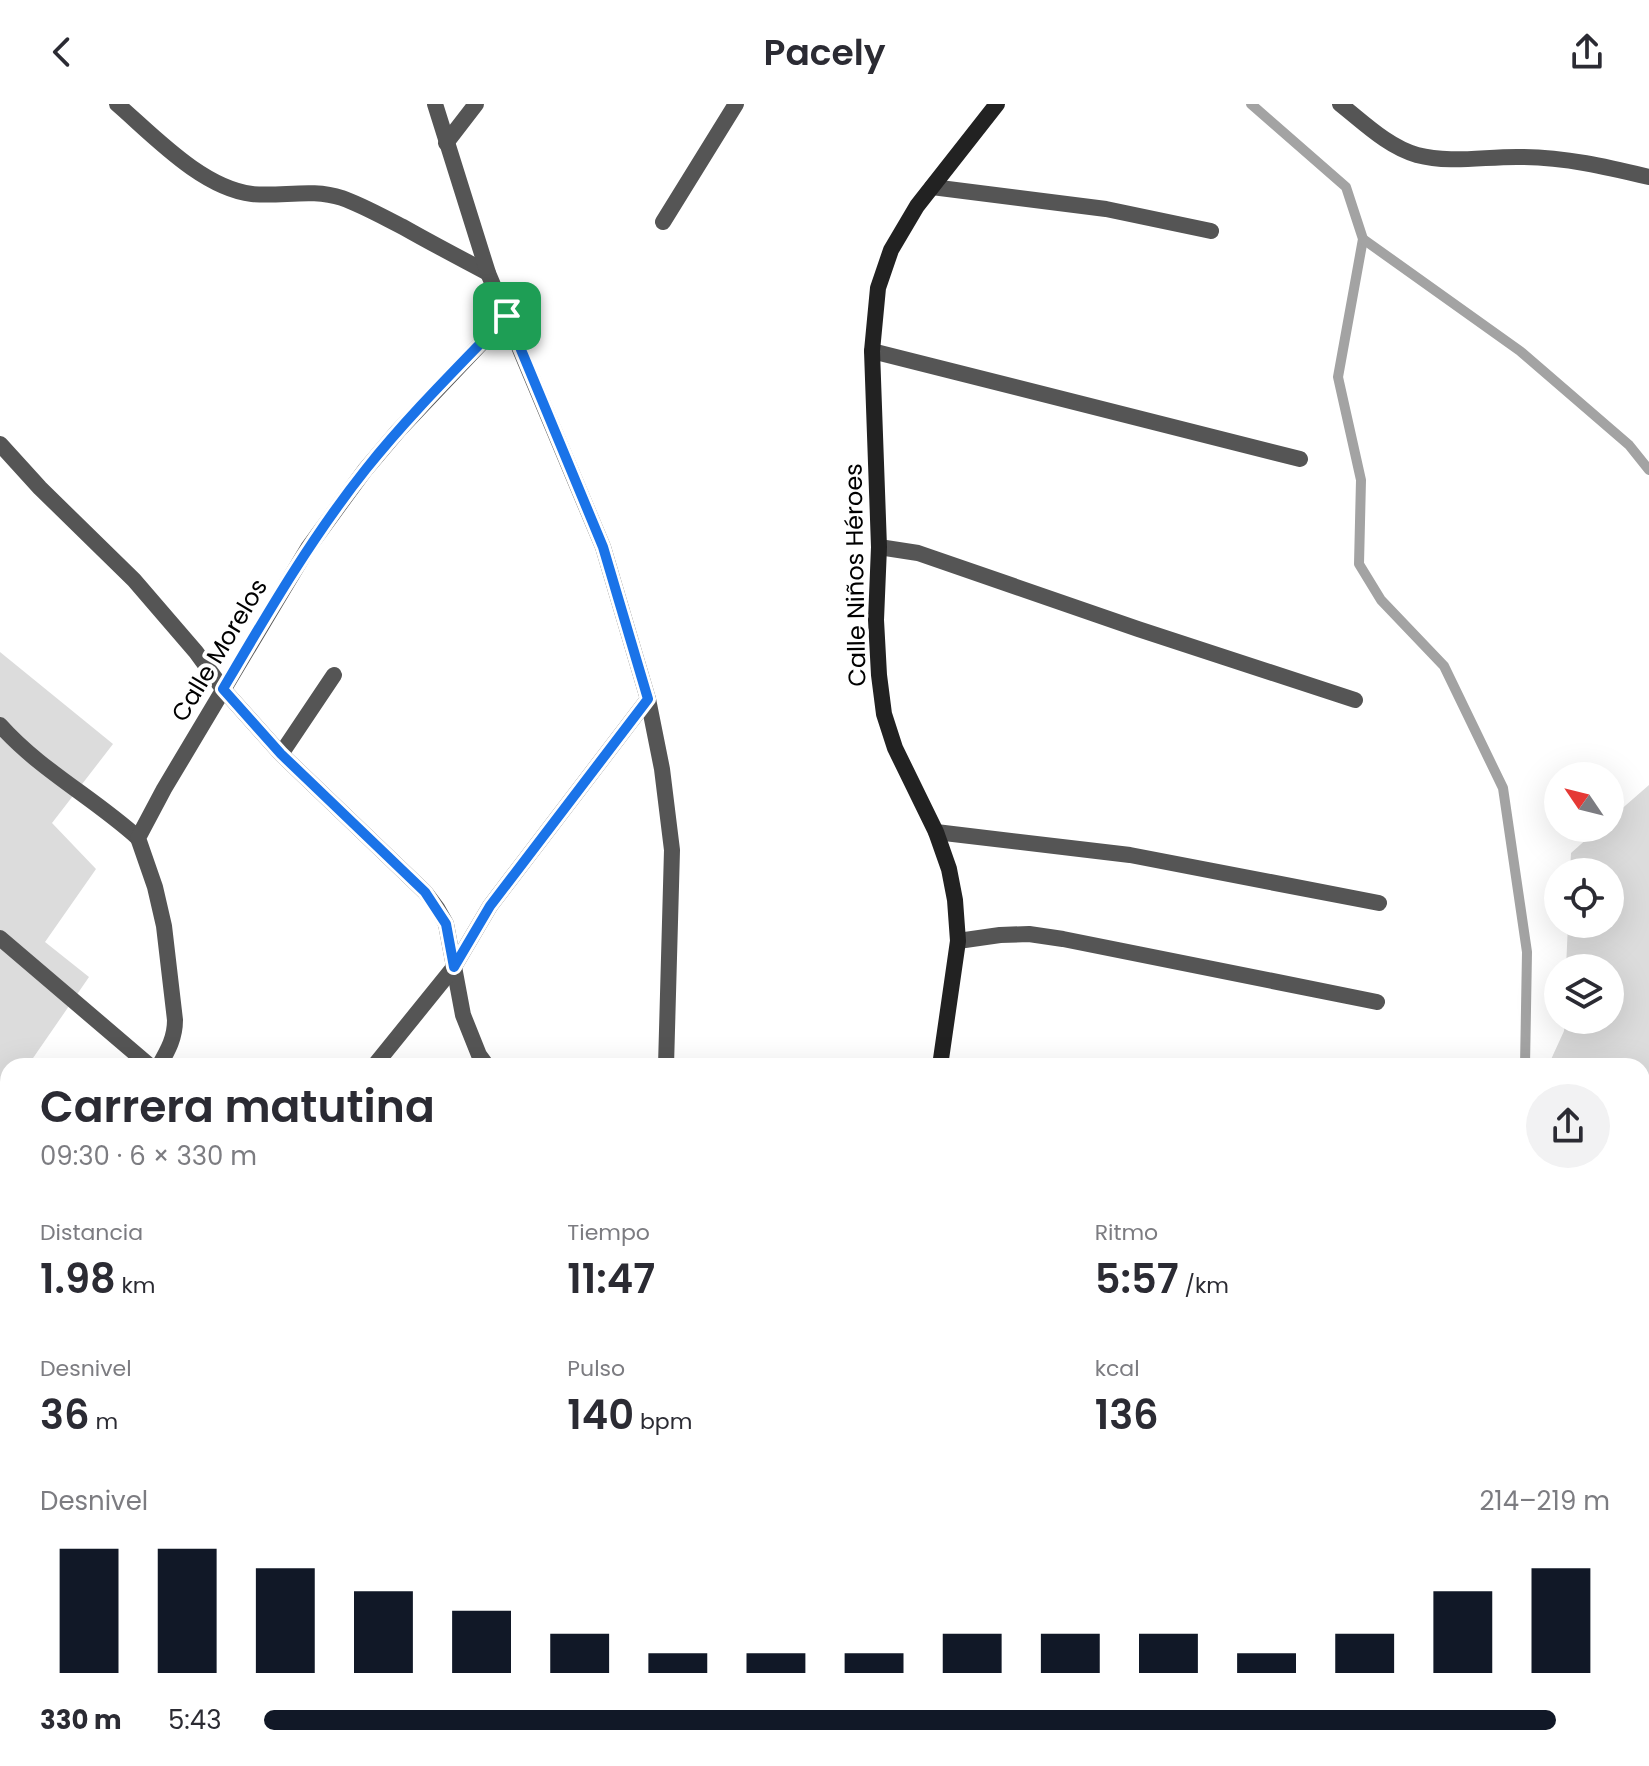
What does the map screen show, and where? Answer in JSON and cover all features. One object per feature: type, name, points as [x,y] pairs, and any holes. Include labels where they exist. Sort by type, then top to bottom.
[{"type":"street","points":[[117,104],[212,182],[253,194],[316,192],[341,198],[368,209],[488,273]]},
{"type":"street","points":[[435,104],[488,273],[603,547],[648,699],[662,769],[672,850],[666,1058]]},
{"type":"street","points":[[446,143],[476,104]]},
{"type":"street","points":[[663,222],[736,104]]},
{"type":"street","name":"Calle Niños Héroes","points":[[941,1058],[958,941],[955,900],[949,869],[936,832],[895,748],[884,714],[876,620],[879,547],[872,351],[878,288],[891,250],[917,206],[997,104]]},
{"type":"street","points":[[1340,104],[1384,138],[1415,154],[1446,159],[1524,156],[1584,162],[1649,177]]},
{"type":"street","points":[[932,187],[1106,209],[1211,231]]},
{"type":"street","name":"Calle Morelos","points":[[138,838],[308,548],[398,431],[507,316]]},
{"type":"street","points":[[872,351],[1300,459]]},
{"type":"street","points":[[0,444],[134,580],[281,754],[425,892],[446,924],[463,1015],[481,1058]]},
{"type":"street","points":[[879,547],[918,553],[1355,700]]},
{"type":"street","points":[[281,754],[334,675]]},
{"type":"street","points":[[380,1058],[454,967],[490,906],[648,699]]},
{"type":"street","points":[[0,725],[26,752],[138,838],[155,887],[164,926],[175,1020],[172,1043],[164,1058]]},
{"type":"street","points":[[936,832],[1130,855],[1379,903]]},
{"type":"street","points":[[958,941],[1000,935],[1040,936],[1377,1002]]},
{"type":"street","points":[[0,938],[141,1058]]},
{"type":"shaded area","points":[[0,652],[113,744],[52,823],[96,869],[45,942],[89,977],[33,1058],[0,1058]]},
{"type":"shaded area","points":[[1649,785],[1649,1058],[1552,1058],[1563,1034],[1624,1034],[1624,954],[1567,954],[1567,938],[1624,938],[1624,858],[1571,858],[1571,853],[1583,842],[1624,842],[1624,807]]},
{"type":"waterway","points":[[1251,104],[1346,187],[1363,239],[1338,377],[1361,480],[1359,564],[1381,600],[1444,666],[1503,788],[1527,952],[1525,1058]]},
{"type":"waterway","points":[[1363,239],[1520,351],[1629,445],[1649,470]]},
{"type":"route","points":[[507,316],[603,547],[648,699],[490,906],[454,967],[446,924],[425,892],[281,754],[223,689],[308,548],[365,470],[507,316]]}]
